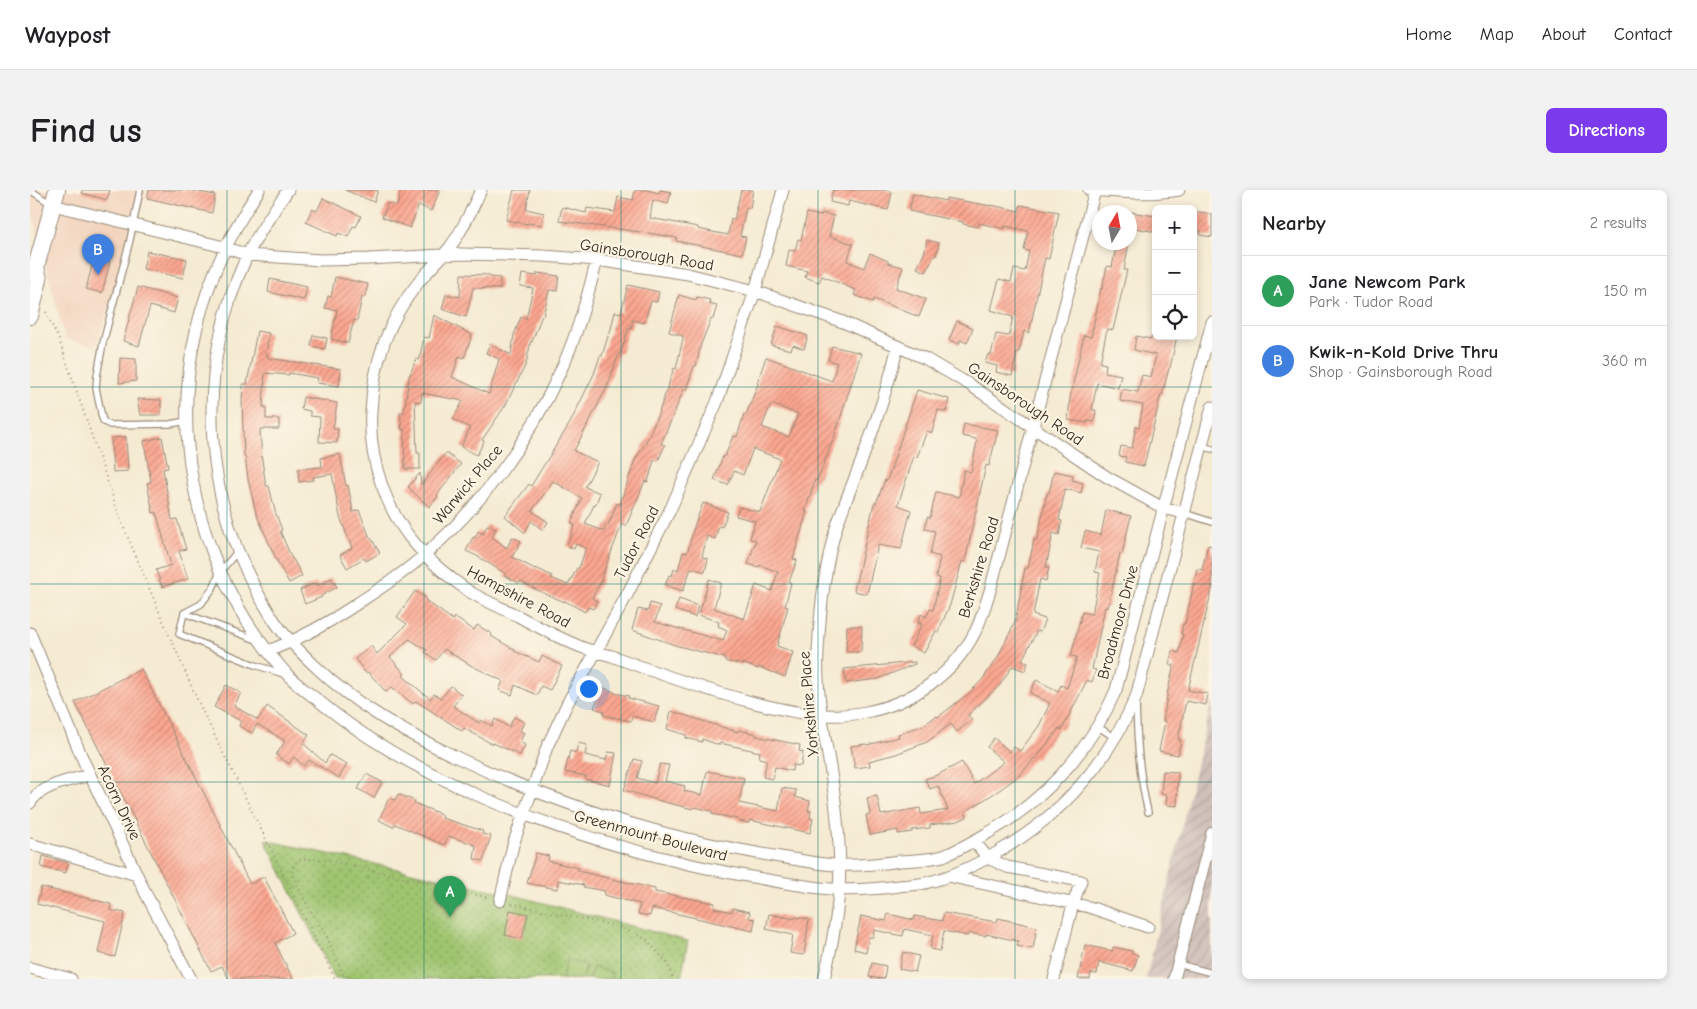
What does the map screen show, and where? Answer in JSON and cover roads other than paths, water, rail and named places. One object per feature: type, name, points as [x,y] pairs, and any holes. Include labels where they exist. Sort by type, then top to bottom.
[{"type":"main road","points":[[30,316],[39,279],[33,270],[55,198]]},
{"type":"street","name":"Greenmount Boulevard","points":[[259,190],[224,247],[201,311],[194,339],[187,391],[187,421],[190,462],[196,498],[206,537],[220,572],[251,631],[286,674],[349,725],[413,764],[523,814],[635,851],[766,880],[840,889],[874,889],[925,883],[948,876],[1089,907],[1148,927]]},
{"type":"street","name":"Greenmount Boulevard","points":[[288,190],[247,255],[222,326],[212,392],[212,434],[221,500],[237,552],[272,618],[291,642],[317,669],[363,705],[388,722],[416,737],[532,791],[642,827],[770,856],[840,865],[873,864],[940,857]]},
{"type":"street","name":"Hampshire Road","points":[[481,190],[451,246],[417,283],[386,334],[374,374],[370,415],[374,455],[394,513],[405,531],[425,555],[446,574],[472,593],[553,634],[581,647],[595,651]]},
{"type":"street","name":"Tudor Road","points":[[500,901],[513,845],[547,747],[567,704],[628,593],[686,475],[722,386],[755,291],[783,190]]},
{"type":"street","points":[[1087,190],[1140,192],[1180,190]]},
{"type":"street","name":"Berkshire Road","points":[[595,651],[734,698],[797,712],[821,715],[849,716],[888,707],[908,698],[941,676],[955,661],[974,634],[981,618],[1017,491],[1094,190]]},
{"type":"street","name":"Gainsborough Road","points":[[55,198],[133,225],[224,247],[247,255],[321,260],[461,254],[543,256],[597,260],[688,274],[755,291],[834,319],[926,359],[970,384],[1107,477],[1164,508],[1184,513]]},
{"type":"street","name":"Warwick Place","points":[[268,651],[291,642],[342,614],[371,595],[425,555],[471,509],[515,453],[532,427],[561,371],[577,329],[597,260]]},
{"type":"street","name":"Broadmoor Drive","points":[[940,857],[1001,826],[1037,799],[1072,764],[1107,710],[1116,690],[1212,322]]},
{"type":"street","name":"Yorkshire Place","points":[[824,979],[840,889],[840,865],[836,809],[821,715],[818,656],[824,591],[829,560],[842,512],[883,402],[898,346]]},
{"type":"street","points":[[948,876],[988,858],[1036,827],[1071,797],[1088,777],[1126,720],[1136,697],[1184,513],[1207,448],[1212,406]]},
{"type":"street","name":"Acorn Drive","points":[[30,633],[90,775],[137,875],[191,979]]},
{"type":"street","points":[[30,803],[33,797],[54,785],[90,775]]},
{"type":"street","points":[[1174,979],[1212,833]]},
{"type":"street","points":[[974,841],[988,858],[1007,867],[1081,881],[1054,979]]},
{"type":"street","points":[[30,844],[137,875]]},
{"type":"street","points":[[30,968],[71,979]]},
{"type":"lane","points":[[30,190],[55,198]]},
{"type":"lane","points":[[140,190],[103,343],[97,376],[96,388],[102,418],[104,422],[110,425],[170,424],[187,421]]},
{"type":"lane","points":[[1184,513],[1212,522]]},
{"type":"lane","points":[[179,634],[184,613],[201,604],[213,588],[220,572],[237,552]]},
{"type":"lane","points":[[184,613],[259,640]]},
{"type":"lane","points":[[170,637],[179,634],[255,665],[286,674]]},
{"type":"lane","points":[[1136,697],[1137,744],[1141,784],[1148,812]]},
{"type":"lane","points":[[1097,726],[1115,738]]},
{"type":"lane","points":[[1178,964],[1212,973]]},
{"type":"place","name":"Kwik-n-Kold Drive Thru","points":[[98,275]]},
{"type":"place","name":"Jane Newcom Park","points":[[450,917]]}]
